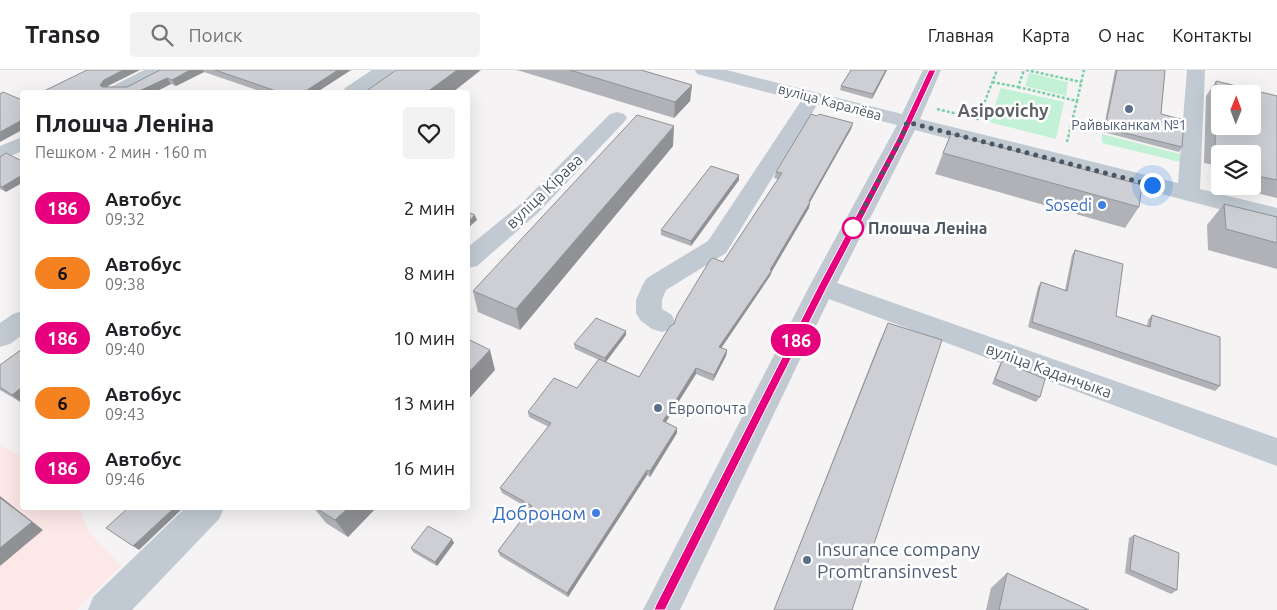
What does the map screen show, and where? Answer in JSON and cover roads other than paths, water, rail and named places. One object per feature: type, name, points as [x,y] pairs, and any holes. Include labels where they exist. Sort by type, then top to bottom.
[{"type":"street","points":[[120,90],[158,70]]},
{"type":"street","points":[[355,90],[385,70]]},
{"type":"street","name":"вуліца Каралёва","points":[[704,70],[812,98],[912,114],[1188,194],[1277,216]]},
{"type":"street","points":[[661,610],[822,287],[901,139],[932,70]]},
{"type":"street","points":[[1188,194],[1196,70]]},
{"type":"street","points":[[662,322],[649,313],[649,300],[656,284],[717,247],[812,98]]},
{"type":"street","name":"вуліца Кірава","points":[[470,258],[530,208],[617,118]]},
{"type":"street","points":[[0,155],[20,144]]},
{"type":"street","name":"вуліца Каданчыка","points":[[822,287],[1277,452]]},
{"type":"street","points":[[0,337],[20,322]]},
{"type":"street","points":[[106,610],[205,510]]},
{"type":"place","name":"Райвыканкам №1","points":[[1129,109]]},
{"type":"place","name":"Sosedi","points":[[1102,205]]},
{"type":"place","name":"Плошча Леніна","points":[[853,228]]},
{"type":"place","name":"Европочта","points":[[658,408]]},
{"type":"place","name":"Доброном","points":[[596,513]]},
{"type":"place","name":"Insurance company Promtransinvest","points":[[807,560]]},
{"type":"district","name":"Asipovichy","points":[[1003,110]]}]
